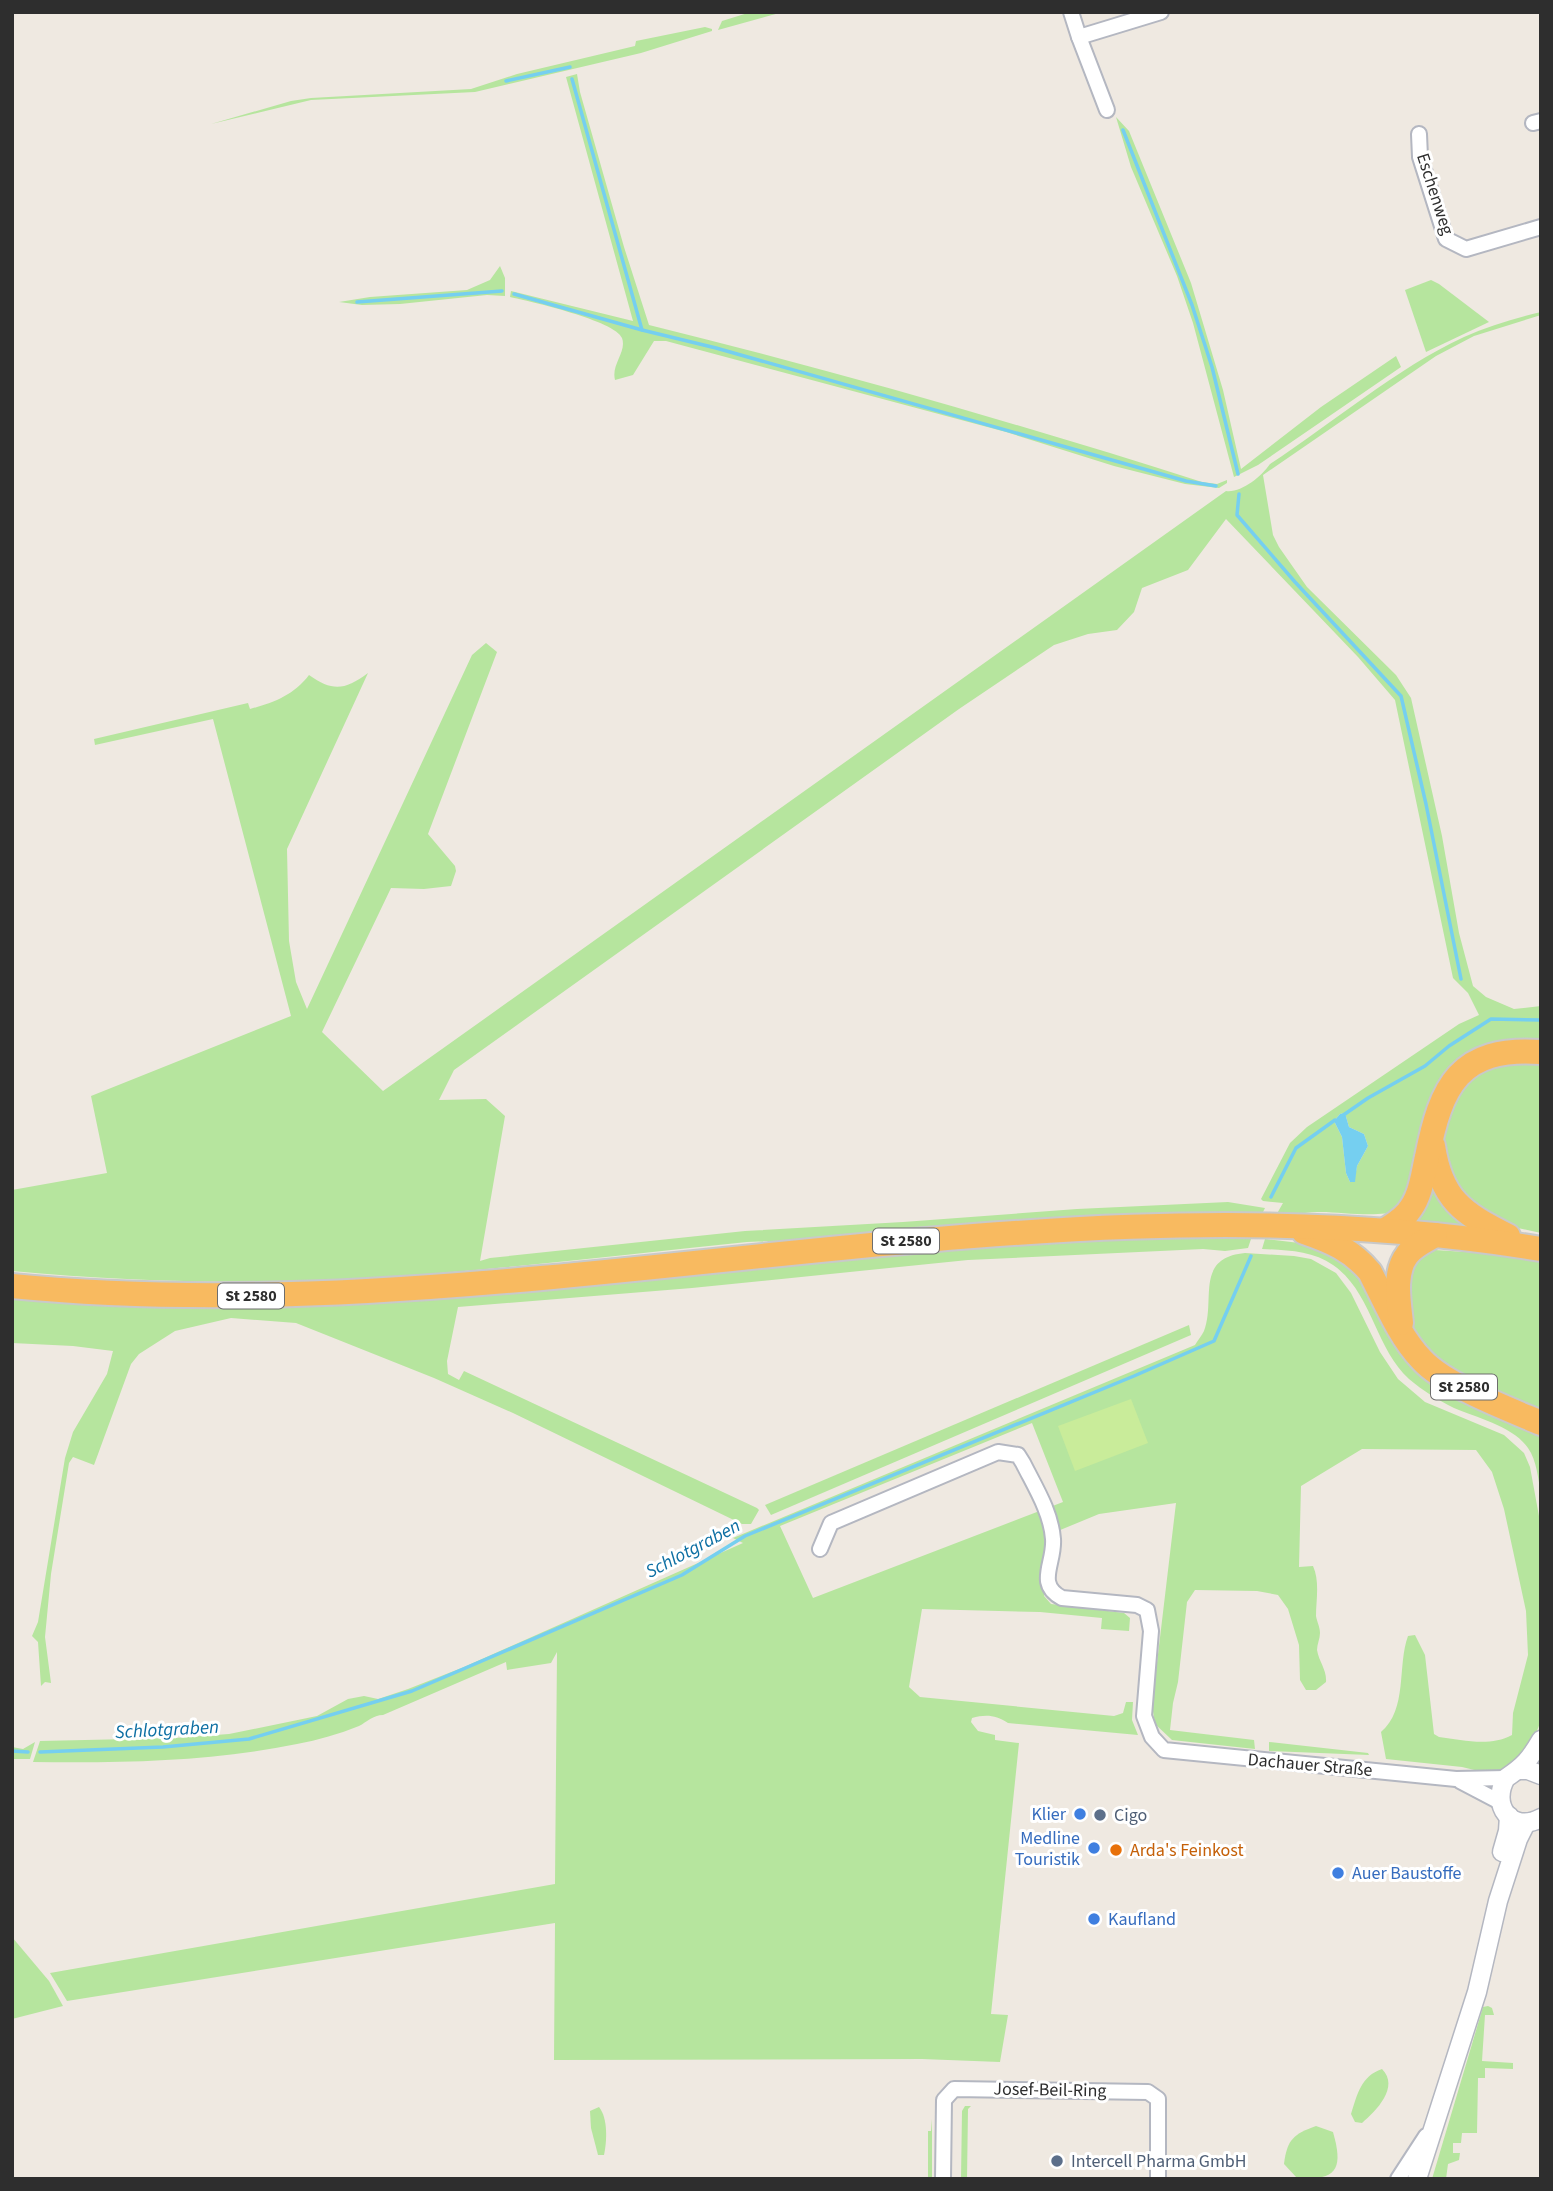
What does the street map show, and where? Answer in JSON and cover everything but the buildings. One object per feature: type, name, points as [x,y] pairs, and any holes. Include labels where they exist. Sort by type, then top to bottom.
[{"type":"highway","name":"St 2580","points":[[1387,1229],[1400,1221],[1413,1206],[1444,1094],[1460,1074],[1473,1064],[1498,1054],[1541,1052]]},
{"type":"highway","name":"St 2580","points":[[1431,1136],[1440,1177],[1454,1201],[1476,1220],[1536,1248]]},
{"type":"highway","name":"St 2580","points":[[12,1286],[178,1297],[343,1294],[548,1278],[1007,1233],[1172,1224],[1387,1229],[1536,1248]]},
{"type":"highway","name":"St 2580","points":[[1283,1225],[1332,1242],[1362,1262],[1414,1352],[1430,1368],[1541,1423]]},
{"type":"highway","points":[[1402,1332],[1399,1301],[1402,1263],[1414,1248],[1434,1234]]},
{"type":"street","points":[[1071,12],[1107,110]]},
{"type":"street","points":[[1079,37],[1161,12]]},
{"type":"street","name":"Eschenweg","points":[[1419,134],[1420,157],[1446,239],[1466,249],[1541,227]]},
{"type":"street","name":"Dachauer Straße","points":[[820,1549],[831,1523],[998,1451],[1017,1455],[1051,1524],[1054,1543],[1047,1584],[1052,1592],[1062,1598],[1137,1605],[1147,1610],[1151,1631],[1144,1716],[1152,1737],[1164,1750],[1456,1779],[1513,1774],[1528,1770],[1541,1775]]},
{"type":"street","name":"Dachauer Straße","points":[[1442,2096],[1448,2053],[1507,1836],[1500,1790],[1531,1757],[1541,1740]]},
{"type":"street","name":"Dachauer Straße","points":[[1416,2175],[1477,1992],[1498,1901],[1518,1839],[1534,1821],[1504,1809],[1456,1779]]},
{"type":"street","name":"Josef-Beil-Ring","points":[[943,2179],[944,2100],[954,2089],[1148,2092],[1157,2099],[1158,2179]]},
{"type":"street","points":[[1398,2179],[1433,2126]]},
{"type":"green space","points":[[751,12],[783,12],[718,30],[722,21]]},
{"type":"green space","points":[[705,27],[712,31],[641,53],[475,92],[311,100],[211,124],[291,101],[311,98],[471,89],[517,74],[635,46],[636,41]]},
{"type":"green space","points":[[577,74],[624,247],[649,325],[927,399],[1202,482],[1217,484],[1227,480],[1227,483],[1219,488],[1185,484],[1114,466],[1006,432],[666,341],[654,341],[633,375],[615,380],[615,369],[623,343],[616,332],[605,325],[571,313],[510,297],[511,291],[633,321],[566,77]]},
{"type":"green space","points":[[1116,117],[1129,131],[1191,283],[1223,390],[1241,469],[1321,407],[1396,356],[1401,367],[1258,465],[1234,477],[1193,323],[1177,276],[1131,167]]},
{"type":"green space","points":[[500,266],[505,278],[505,296],[487,295],[400,304],[362,305],[339,302],[467,290],[490,280]]},
{"type":"green space","points":[[1431,280],[1489,322],[1426,352],[1405,290]]},
{"type":"green space","points":[[1541,312],[1541,315],[1474,336],[1436,356],[1263,475],[1273,535],[1279,547],[1307,587],[1396,675],[1411,698],[1442,836],[1459,933],[1473,986],[1486,997],[1514,1009],[1541,1006],[1541,1045],[1519,1044],[1488,1049],[1460,1064],[1439,1085],[1426,1113],[1412,1191],[1397,1210],[1380,1214],[1317,1212],[1275,1217],[1283,1203],[1261,1199],[1290,1143],[1307,1127],[1459,1024],[1479,1015],[1468,993],[1453,978],[1395,700],[1358,657],[1226,519],[1188,570],[1142,588],[1134,612],[1117,630],[1088,634],[1054,645],[959,709],[454,1070],[439,1100],[486,1099],[505,1116],[480,1261],[745,1231],[1077,1209],[1228,1202],[1265,1208],[1261,1216],[1113,1219],[1002,1225],[489,1276],[370,1284],[251,1289],[132,1287],[12,1279],[12,1276],[156,1286],[330,1284],[465,1276],[772,1245],[767,1241],[747,1242],[466,1271],[327,1280],[192,1281],[12,1271],[12,1190],[107,1173],[91,1096],[291,1016],[213,719],[95,745],[94,739],[248,703],[250,709],[259,707],[290,693],[309,675],[325,684],[339,687],[346,686],[368,673],[287,849],[289,941],[296,982],[307,1009],[472,655],[486,643],[497,652],[428,834],[455,866],[451,886],[391,888],[322,1032],[383,1091],[1226,491],[1250,483],[1270,464],[1389,380],[1464,337]],"holes":[[[1345,1113],[1349,1127],[1364,1134],[1368,1146],[1357,1166],[1354,1182],[1350,1182],[1346,1173],[1342,1137],[1334,1121],[1340,1114]]]},
{"type":"green space","points":[[1541,1060],[1541,1233],[1513,1227],[1455,1194],[1440,1132],[1464,1082],[1502,1062]]},
{"type":"green space","points":[[1429,1168],[1481,1232],[1408,1225]]},
{"type":"green space","points":[[1107,1234],[1251,1239],[1248,1248],[1225,1251],[1203,1249],[968,1260],[692,1288],[458,1307],[447,1361],[448,1374],[459,1380],[464,1371],[757,1508],[759,1510],[751,1524],[742,1524],[513,1413],[434,1378],[296,1323],[231,1318],[175,1331],[139,1354],[131,1364],[94,1465],[73,1457],[69,1463],[51,1574],[45,1637],[51,1683],[45,1682],[41,1686],[38,1642],[32,1636],[38,1622],[65,1458],[73,1432],[107,1374],[113,1351],[12,1343],[12,1294],[61,1299]]},
{"type":"green space","points":[[1265,1239],[1308,1244],[1348,1260],[1390,1328],[1541,1432],[1541,1494],[1533,1459],[1521,1440],[1504,1428],[1454,1408],[1409,1379],[1388,1352],[1357,1290],[1346,1276],[1325,1260],[1308,1254],[1262,1249]]},
{"type":"green space","points":[[1427,1251],[1541,1257],[1541,1414],[1446,1369],[1413,1334],[1405,1274]]},
{"type":"green space","points":[[1245,1253],[1294,1256],[1311,1259],[1336,1273],[1351,1293],[1380,1352],[1398,1379],[1425,1402],[1504,1435],[1524,1453],[1530,1467],[1541,1527],[1541,1721],[1525,1757],[1502,1771],[1491,1774],[1462,1767],[1386,1759],[1381,1732],[1395,1712],[1399,1699],[1408,1636],[1415,1635],[1425,1655],[1434,1734],[1476,1742],[1495,1741],[1512,1735],[1513,1713],[1528,1655],[1526,1611],[1504,1509],[1492,1472],[1476,1450],[1362,1449],[1301,1486],[1299,1567],[1313,1566],[1315,1572],[1316,1616],[1320,1633],[1317,1650],[1326,1682],[1316,1690],[1306,1690],[1300,1680],[1299,1645],[1288,1609],[1278,1595],[1257,1591],[1195,1590],[1187,1602],[1170,1730],[1254,1740],[1255,1749],[1172,1740],[1155,1724],[1152,1705],[1176,1503],[1099,1514],[1053,1533],[1044,1596],[1051,1604],[1124,1613],[1130,1618],[1129,1631],[1101,1629],[1102,1618],[1040,1612],[922,1609],[909,1687],[920,1697],[1114,1716],[1123,1713],[1126,1702],[1133,1702],[1132,1720],[1138,1735],[1008,1723],[991,1716],[972,1718],[971,1722],[978,1731],[995,1735],[995,1740],[1019,1743],[991,2014],[1008,2015],[1000,2062],[922,2059],[554,2060],[555,1923],[67,2001],[50,1973],[555,1884],[557,1652],[551,1663],[507,1670],[506,1662],[373,1717],[351,1729],[313,1741],[264,1750],[165,1760],[33,1762],[40,1741],[229,1734],[317,1716],[348,1699],[364,1696],[378,1699],[464,1667],[743,1543],[733,1538],[1195,1345],[1204,1331],[1207,1319],[1213,1272],[1219,1263]],"holes":[[[1032,1423],[1063,1502],[813,1598],[780,1526]]]},
{"type":"green space","points":[[1189,1325],[1191,1335],[771,1515],[765,1505]]},
{"type":"green space","points":[[1131,1399],[1148,1443],[1075,1471],[1058,1426]]},
{"type":"green space","points":[[35,1742],[30,1759],[12,1759],[12,1747],[23,1749]]},
{"type":"green space","points":[[1269,1742],[1368,1753],[1369,1755],[1269,1751]]},
{"type":"green space","points":[[12,1937],[49,1981],[63,2006],[12,2019]]},
{"type":"green space","points":[[1483,2007],[1492,2008],[1494,2015],[1485,2015],[1482,2061],[1513,2063],[1513,2069],[1485,2068],[1485,2078],[1478,2078],[1477,2133],[1462,2133],[1461,2143],[1453,2143],[1453,2153],[1460,2153],[1459,2160],[1448,2164],[1446,2179],[1432,2179]]},
{"type":"green space","points":[[1382,2069],[1388,2083],[1384,2098],[1362,2123],[1355,2122],[1351,2114],[1361,2087],[1369,2076]]},
{"type":"green space","points":[[965,2106],[971,2106],[968,2109],[967,2179],[961,2179],[962,2111]]},
{"type":"green space","points":[[599,2107],[605,2123],[604,2155],[598,2155],[591,2128],[590,2111]]},
{"type":"green space","points":[[932,2119],[932,2179],[928,2179],[928,2131],[931,2131]]},
{"type":"green space","points":[[1316,2126],[1333,2132],[1337,2164],[1328,2175],[1297,2178],[1284,2164],[1287,2149],[1297,2135]]},
{"type":"water","points":[[1345,1113],[1349,1127],[1364,1134],[1368,1146],[1357,1166],[1355,1182],[1350,1182],[1346,1173],[1342,1137],[1334,1121],[1340,1114]]},
{"type":"waterway","points":[[506,81],[570,67]]},
{"type":"waterway","points":[[572,79],[642,330],[716,348],[1186,481],[1216,486]]},
{"type":"waterway","points":[[1123,130],[1192,305],[1212,367],[1238,474]]},
{"type":"waterway","points":[[357,302],[502,291]]},
{"type":"waterway","points":[[514,294],[642,330]]},
{"type":"waterway","points":[[1239,494],[1237,515],[1401,696],[1461,979]]},
{"type":"waterway","points":[[1342,1116],[1425,1066],[1449,1046],[1491,1019],[1541,1020]]},
{"type":"waterway","points":[[1271,1197],[1296,1148],[1335,1120]]},
{"type":"waterway","name":"Schlotgraben","points":[[40,1752],[163,1747],[249,1739],[412,1691],[682,1575],[745,1536],[1214,1341],[1251,1256]]},
{"type":"waterway","name":"Schlotgraben","points":[[12,1751],[28,1752]]},
{"type":"place","name":"Klier","points":[[1080,1814]]},
{"type":"place","name":"Cigo","points":[[1100,1815]]},
{"type":"place","name":"Medline Touristik","points":[[1094,1848]]},
{"type":"place","name":"Arda's Feinkost","points":[[1116,1850]]},
{"type":"place","name":"Auer Baustoffe","points":[[1338,1873]]},
{"type":"place","name":"Kaufland","points":[[1094,1919]]},
{"type":"place","name":"Intercell Pharma GmbH","points":[[1057,2161]]}]
